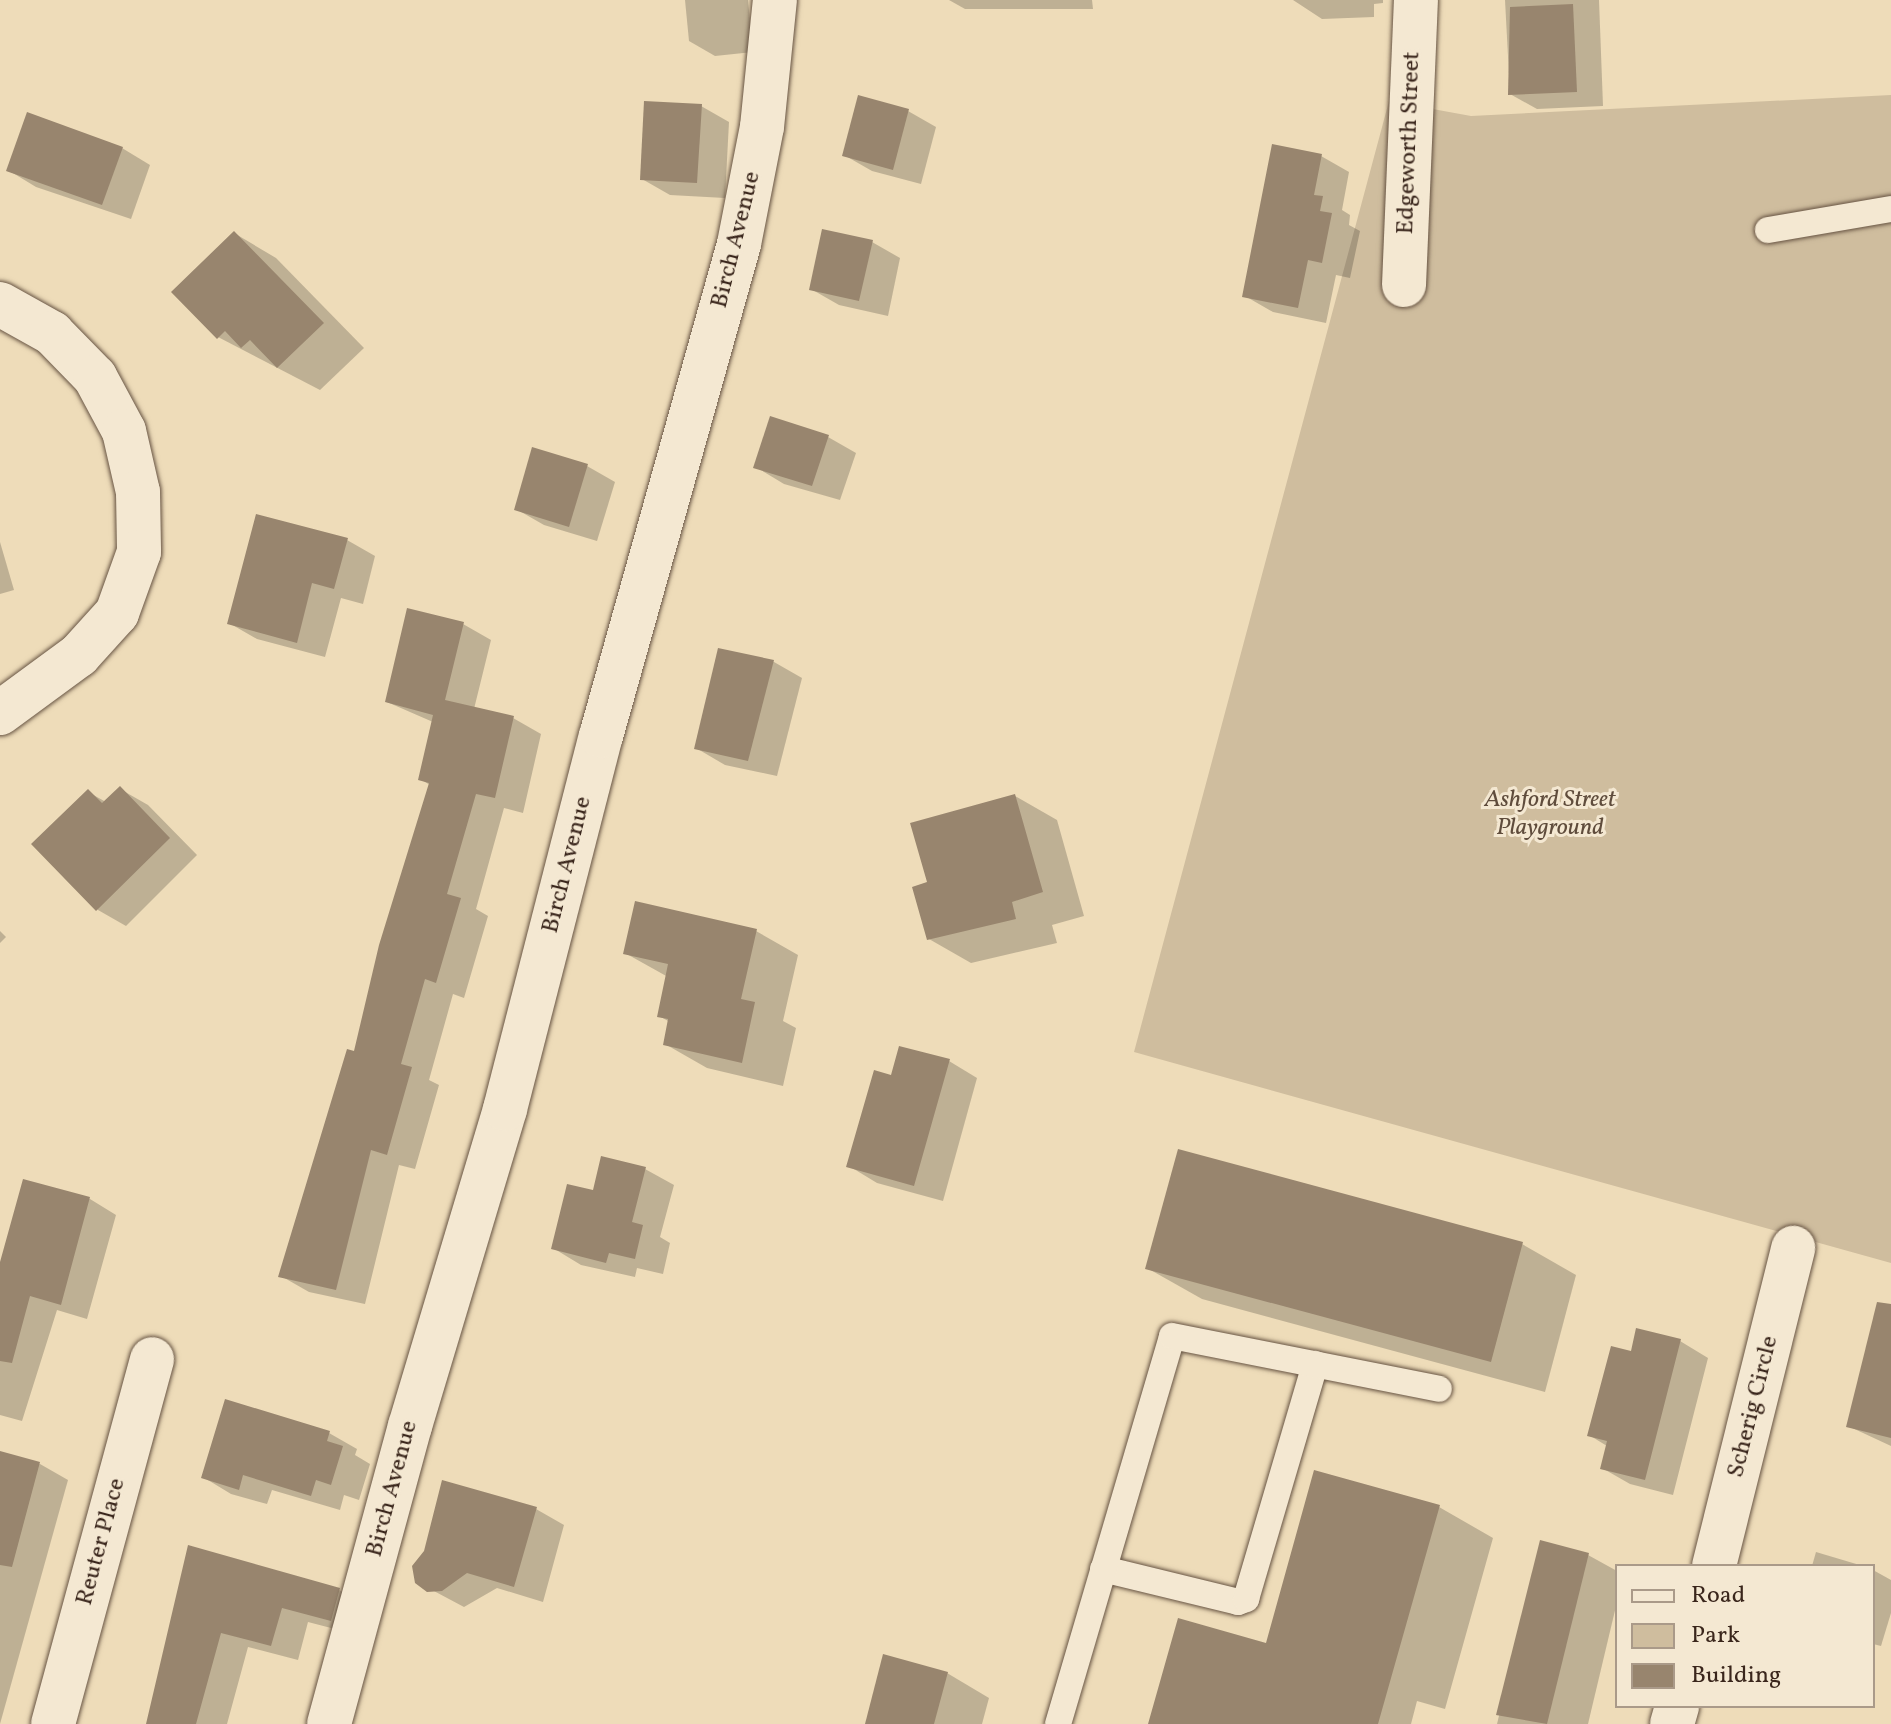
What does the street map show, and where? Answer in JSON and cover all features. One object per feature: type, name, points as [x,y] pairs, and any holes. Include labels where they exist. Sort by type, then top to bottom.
[{"type":"street","name":"Birch Avenue","points":[[329,1724],[410,1426],[505,1109],[601,736],[739,244],[765,113],[775,0]]},
{"type":"street","name":"Edgeworth Street","points":[[1404,285],[1416,0]]},
{"type":"street","points":[[0,304],[52,333],[95,377],[124,431],[138,492],[139,552],[117,613],[79,655],[0,713]]},
{"type":"street","name":"Scherig Circle","points":[[1714,1564],[1793,1248]]},
{"type":"street","name":"Reuter Place","points":[[53,1724],[152,1359]]},
{"type":"lane","points":[[1768,230],[1891,209]]},
{"type":"lane","points":[[1058,1724],[1172,1336],[1439,1389]]},
{"type":"lane","points":[[1103,1569],[1238,1602],[1246,1599],[1315,1364]]},
{"type":"green space","name":"Ashford Street Playground","points":[[1891,95],[1891,1263],[1134,1052],[1389,101],[1471,116]]},
{"type":"building","points":[[1573,4],[1577,92],[1508,95],[1510,7]]},
{"type":"building","points":[[858,95],[909,109],[893,170],[842,156]]},
{"type":"building","points":[[644,101],[702,104],[697,183],[640,180]]},
{"type":"building","points":[[27,112],[123,147],[102,205],[6,171]]},
{"type":"building","points":[[1272,144],[1322,154],[1314,195],[1323,196],[1320,211],[1332,213],[1322,263],[1308,260],[1298,308],[1242,297]]},
{"type":"building","points":[[822,229],[873,240],[859,301],[809,290]]},
{"type":"building","points":[[234,231],[324,323],[277,368],[250,340],[241,348],[225,331],[217,339],[171,292]]},
{"type":"building","points":[[770,416],[829,435],[812,486],[753,468]]},
{"type":"building","points":[[532,447],[588,464],[569,527],[514,510]]},
{"type":"building","points":[[256,514],[348,538],[334,589],[312,583],[297,643],[227,624]]},
{"type":"building","points":[[407,608],[464,622],[445,700],[514,716],[495,798],[476,794],[447,894],[461,898],[436,983],[425,979],[401,1064],[412,1067],[387,1155],[371,1150],[336,1290],[278,1277],[347,1049],[354,1051],[379,945],[429,783],[418,780],[433,715],[385,702]]},
{"type":"building","points":[[718,648],[774,660],[748,761],[694,749]]},
{"type":"building","points":[[120,786],[170,838],[96,911],[31,844],[88,789],[102,803]]},
{"type":"building","points":[[1015,794],[1043,892],[1012,902],[1016,919],[927,940],[912,887],[927,882],[910,823]]},
{"type":"building","points":[[635,901],[757,929],[741,999],[755,1002],[742,1063],[663,1045],[668,1019],[657,1017],[668,964],[623,954]]},
{"type":"building","points":[[899,1046],[950,1059],[914,1186],[846,1167],[874,1070],[891,1075]]},
{"type":"building","points":[[1178,1149],[1523,1242],[1491,1362],[1145,1269]]},
{"type":"building","points":[[601,1156],[646,1167],[632,1222],[643,1225],[635,1259],[609,1253],[606,1263],[551,1249],[567,1184],[593,1190]]},
{"type":"building","points":[[23,1179],[90,1197],[61,1305],[30,1296],[12,1363],[0,1361],[0,1262]]},
{"type":"building","points":[[1877,1302],[1891,1304],[1891,1438],[1846,1427]]},
{"type":"building","points":[[1636,1328],[1681,1339],[1645,1480],[1600,1469],[1607,1441],[1587,1436],[1611,1346],[1631,1351]]},
{"type":"building","points":[[225,1399],[330,1431],[327,1441],[343,1446],[331,1485],[316,1480],[311,1496],[243,1475],[239,1490],[201,1478]]},
{"type":"building","points":[[0,1451],[40,1462],[12,1567],[0,1565]]},
{"type":"building","points":[[1314,1470],[1440,1505],[1378,1724],[1148,1724],[1178,1618],[1266,1643]]},
{"type":"building","points":[[442,1480],[537,1507],[514,1587],[467,1573],[442,1591],[427,1592],[415,1583],[412,1566],[424,1551]]},
{"type":"building","points":[[1540,1540],[1589,1553],[1547,1724],[1496,1715]]},
{"type":"building","points":[[188,1545],[340,1588],[331,1621],[282,1608],[271,1646],[221,1633],[196,1724],[146,1724]]},
{"type":"building","points":[[883,1654],[948,1672],[934,1724],[865,1724]]}]
